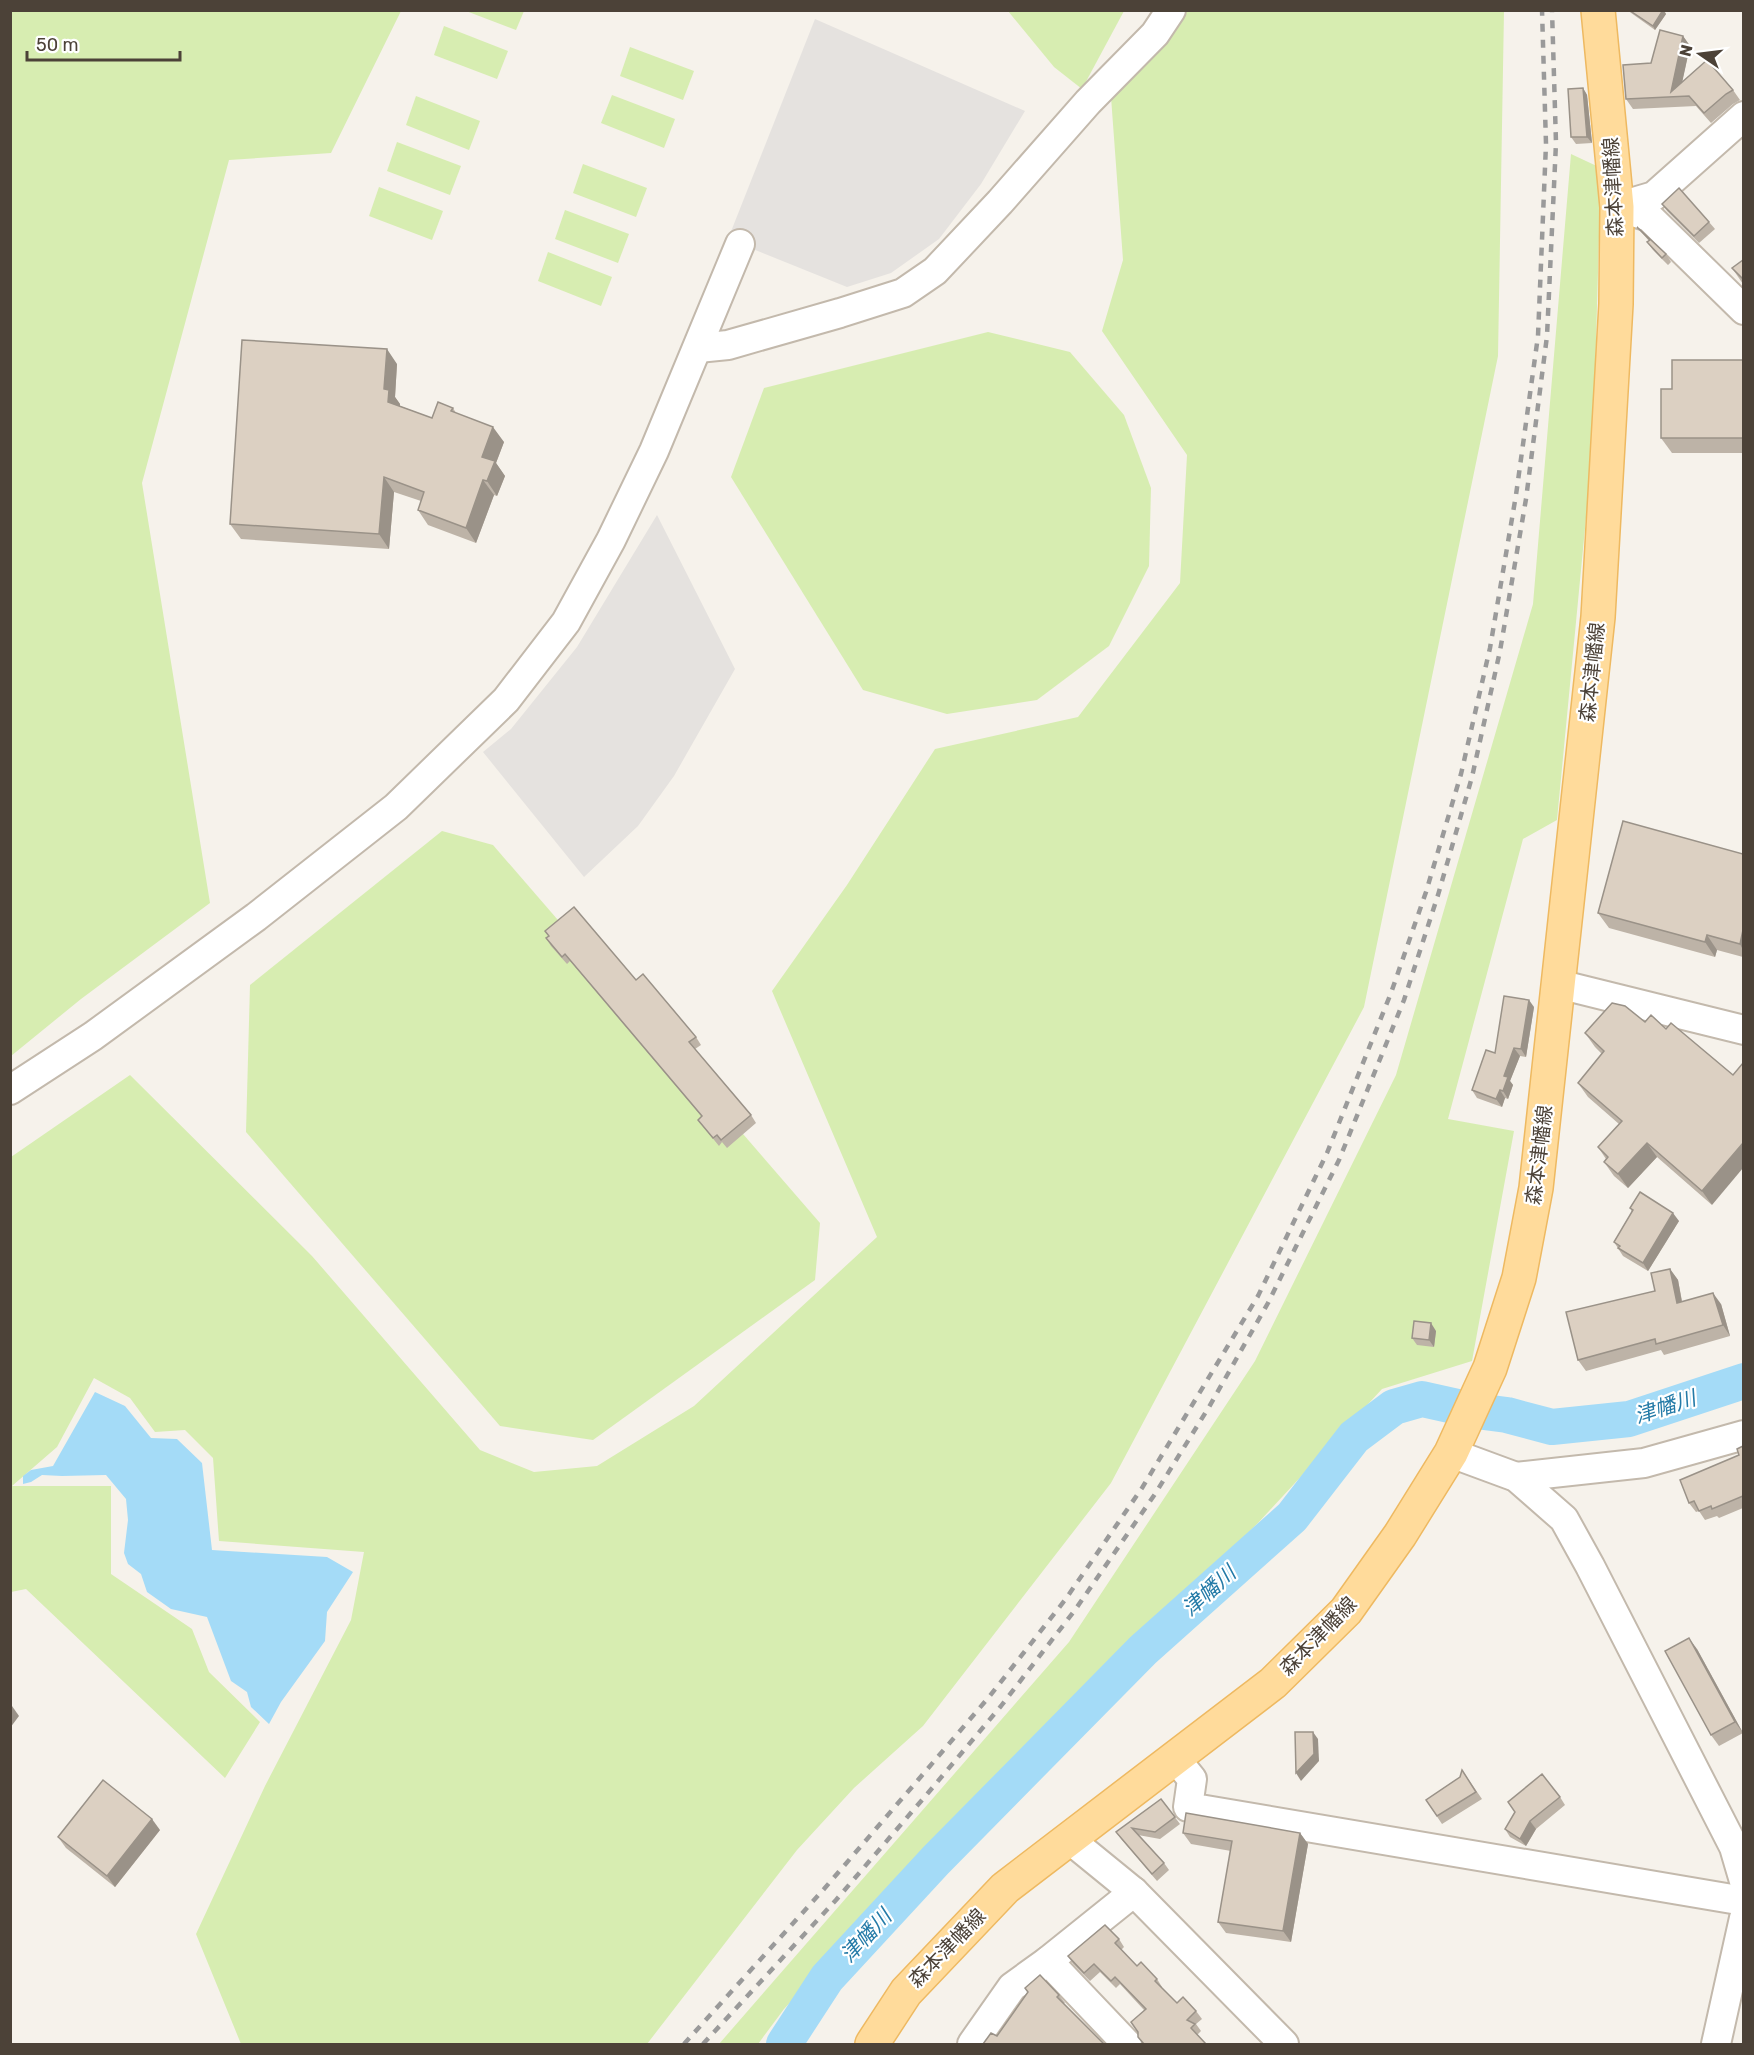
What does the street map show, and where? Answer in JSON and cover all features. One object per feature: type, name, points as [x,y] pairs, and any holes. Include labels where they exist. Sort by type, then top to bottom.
[{"type":"main road","name":"森本津幡線","points":[[872,2044],[906,1992],[1005,1888],[1273,1683],[1346,1611],[1400,1535],[1451,1453],[1490,1368],[1519,1278],[1536,1188],[1598,617],[1616,304],[1617,207],[1598,10]]},
{"type":"street","points":[[699,348],[728,345],[903,293],[935,271],[1000,202],[1088,102],[1155,34],[1171,10]]},
{"type":"street","points":[[1617,207],[1654,196],[1743,116]]},
{"type":"street","points":[[1617,207],[1649,217],[1743,310]]},
{"type":"street","points":[[10,1090],[93,1036],[256,917],[396,807],[506,700],[566,622],[611,540],[654,451],[699,348],[740,244]]},
{"type":"street","points":[[1558,984],[1743,1030]]},
{"type":"street","points":[[1516,1477],[1644,1463],[1743,1435]]},
{"type":"street","points":[[1451,1453],[1516,1477],[1564,1519],[1734,1847],[1743,1881]]},
{"type":"street","points":[[1175,1758],[1192,1779],[1188,1807],[1743,1901]]},
{"type":"street","points":[[1069,1839],[1134,1892],[1284,2044]]},
{"type":"street","points":[[972,2044],[1012,1986],[1048,1961],[1134,1892]]},
{"type":"street","points":[[1716,2044],[1743,1918]]},
{"type":"street","points":[[1048,1961],[1127,2044]]},
{"type":"green space","points":[[11,10],[401,11],[331,153],[229,160],[142,483],[210,903],[81,999],[11,1056]]},
{"type":"green space","points":[[524,10],[516,30],[466,11]]},
{"type":"green space","points":[[1008,11],[1124,11],[1082,89],[1054,67]]},
{"type":"green space","points":[[1185,11],[1504,11],[1498,356],[1364,1007],[1111,1483],[923,1726],[854,1788],[797,1850],[647,2044],[241,2044],[196,1934],[265,1786],[351,1620],[364,1552],[219,1541],[213,1458],[185,1430],[155,1432],[130,1398],[94,1378],[57,1447],[12,1486],[111,1486],[111,1574],[192,1629],[209,1672],[260,1722],[225,1778],[26,1589],[11,1592],[11,1157],[130,1075],[312,1256],[480,1450],[534,1472],[597,1466],[694,1406],[877,1237],[772,991],[847,885],[935,749],[1078,717],[1180,583],[1187,455],[1102,331],[1123,260],[1111,97]]},
{"type":"green space","points":[[444,26],[508,51],[497,79],[434,55]]},
{"type":"green space","points":[[630,47],[694,71],[683,100],[620,76]]},
{"type":"green space","points":[[612,95],[675,119],[664,148],[601,123]]},
{"type":"green space","points":[[416,96],[480,121],[469,150],[406,125]]},
{"type":"green space","points":[[397,142],[461,166],[450,195],[387,171]]},
{"type":"green space","points":[[1571,154],[1601,168],[1593,445],[1557,820],[1523,839],[1448,1119],[1514,1131],[1472,1361],[1382,1389],[1258,1523],[988,1789],[784,2009],[758,2044],[719,2044],[1069,1642],[1255,1361],[1396,1075],[1533,604]]},
{"type":"green space","points":[[583,164],[647,188],[636,217],[573,193]]},
{"type":"green space","points":[[379,187],[443,211],[432,240],[369,216]]},
{"type":"green space","points":[[565,210],[629,234],[618,263],[555,239]]},
{"type":"green space","points":[[548,252],[612,277],[601,306],[538,281]]},
{"type":"green space","points":[[988,332],[1070,352],[1124,415],[1151,488],[1149,566],[1109,646],[1037,700],[947,714],[863,690],[731,477],[764,388]]},
{"type":"green space","points":[[442,831],[493,845],[820,1223],[815,1280],[593,1440],[500,1426],[246,1132],[250,985]]},
{"type":"shaded area","points":[[815,19],[1025,111],[981,184],[939,239],[891,273],[847,287],[728,239]]},
{"type":"shaded area","points":[[657,515],[735,669],[674,776],[638,826],[584,877],[483,752],[511,729],[577,647]]},
{"type":"water","points":[[95,1392],[125,1406],[151,1438],[177,1439],[202,1463],[212,1550],[327,1557],[353,1572],[327,1612],[325,1641],[281,1702],[269,1724],[251,1707],[247,1692],[231,1681],[207,1617],[171,1609],[147,1592],[141,1574],[128,1564],[124,1553],[128,1520],[126,1499],[106,1475],[42,1475],[23,1484],[23,1476],[31,1470],[53,1466]]},
{"type":"building","points":[[1629,10],[1663,10],[1653,26]]},
{"type":"building","points":[[1660,30],[1683,36],[1671,92],[1707,60],[1733,90],[1704,113],[1689,96],[1626,99],[1623,65],[1651,63]]},
{"type":"building","points":[[1583,88],[1587,137],[1571,137],[1568,89]]},
{"type":"building","points":[[1679,188],[1709,222],[1694,236],[1662,204]]},
{"type":"building","points":[[1637,227],[1666,254],[1662,258],[1647,242],[1650,240]]},
{"type":"building","points":[[1743,260],[1743,279],[1732,268]]},
{"type":"building","points":[[242,340],[387,349],[384,389],[389,390],[388,402],[432,418],[438,402],[453,408],[451,411],[493,427],[482,457],[495,461],[487,481],[483,480],[466,528],[418,510],[424,492],[384,477],[379,534],[230,524]]},
{"type":"building","points":[[1672,360],[1743,360],[1743,438],[1661,438],[1661,389],[1672,389]]},
{"type":"building","points":[[1623,821],[1743,854],[1743,930],[1740,944],[1707,935],[1705,942],[1598,913]]},
{"type":"building","points":[[574,907],[636,980],[643,974],[696,1037],[689,1042],[751,1115],[721,1140],[717,1135],[713,1138],[698,1120],[702,1116],[565,954],[562,957],[546,938],[549,936],[545,931]]},
{"type":"building","points":[[1504,996],[1529,1000],[1521,1049],[1514,1048],[1504,1076],[1508,1077],[1503,1091],[1500,1090],[1496,1099],[1472,1090],[1486,1050],[1495,1053]]},
{"type":"building","points":[[1612,1003],[1625,1006],[1645,1022],[1651,1015],[1666,1029],[1671,1023],[1733,1075],[1743,1063],[1743,1143],[1702,1191],[1647,1143],[1618,1174],[1604,1162],[1608,1157],[1598,1147],[1622,1121],[1578,1083],[1604,1051],[1585,1033]]},
{"type":"building","points":[[1640,1192],[1673,1213],[1643,1263],[1618,1248],[1620,1246],[1614,1242],[1633,1210],[1630,1208]]},
{"type":"building","points":[[1670,1269],[1677,1303],[1713,1293],[1723,1325],[1656,1344],[1655,1339],[1578,1360],[1566,1312],[1655,1291],[1651,1273]]},
{"type":"building","points":[[1414,1321],[1431,1323],[1429,1340],[1412,1338]]},
{"type":"building","points":[[1743,1446],[1743,1496],[1712,1509],[1711,1506],[1699,1511],[1694,1501],[1689,1503],[1680,1480],[1739,1455],[1737,1449]]},
{"type":"building","points":[[1689,1638],[1735,1722],[1711,1735],[1665,1651]]},
{"type":"building","points":[[1295,1732],[1313,1732],[1314,1754],[1296,1773]]},
{"type":"building","points":[[1462,1770],[1476,1792],[1437,1816],[1426,1800],[1460,1777]]},
{"type":"building","points":[[1542,1774],[1560,1797],[1530,1821],[1520,1839],[1505,1829],[1515,1812],[1508,1802]]},
{"type":"building","points":[[103,1780],[152,1819],[107,1876],[58,1837]]},
{"type":"building","points":[[1161,1799],[1175,1817],[1155,1832],[1132,1828],[1164,1863],[1152,1874],[1116,1832]]},
{"type":"building","points":[[1186,1813],[1300,1833],[1283,1931],[1218,1922],[1232,1841],[1183,1833]]},
{"type":"building","points":[[1105,1925],[1119,1939],[1115,1943],[1137,1966],[1141,1962],[1157,1979],[1155,1981],[1177,2003],[1183,1997],[1196,2011],[1187,2020],[1195,2024],[1191,2028],[1206,2044],[1144,2044],[1131,2022],[1146,2009],[1115,1977],[1111,1981],[1094,1964],[1084,1973],[1068,1956]]},
{"type":"building","points":[[1040,1975],[1059,1995],[1057,1997],[1104,2044],[983,2044],[991,2033],[997,2036],[1028,1992],[1025,1988]]},
{"type":"waterway","name":"津幡川","points":[[784,2044],[827,1978],[936,1860],[1143,1650],[1292,1517],[1354,1437],[1394,1407],[1422,1399],[1476,1411],[1507,1415],[1552,1427],[1629,1419],[1744,1381]]},
{"type":"railway","points":[[684,2044],[824,1889],[918,1780],[989,1697],[1065,1600],[1142,1488],[1258,1296],[1327,1153],[1391,993],[1426,892],[1461,774],[1490,648],[1516,495],[1538,336],[1546,144],[1542,10]]},
{"type":"railway","points":[[703,2044],[836,1900],[928,1793],[1001,1706],[1075,1610],[1155,1494],[1209,1407],[1268,1303],[1339,1160],[1404,1000],[1438,895],[1472,777],[1500,651],[1526,499],[1547,336],[1556,143],[1552,10]]}]
